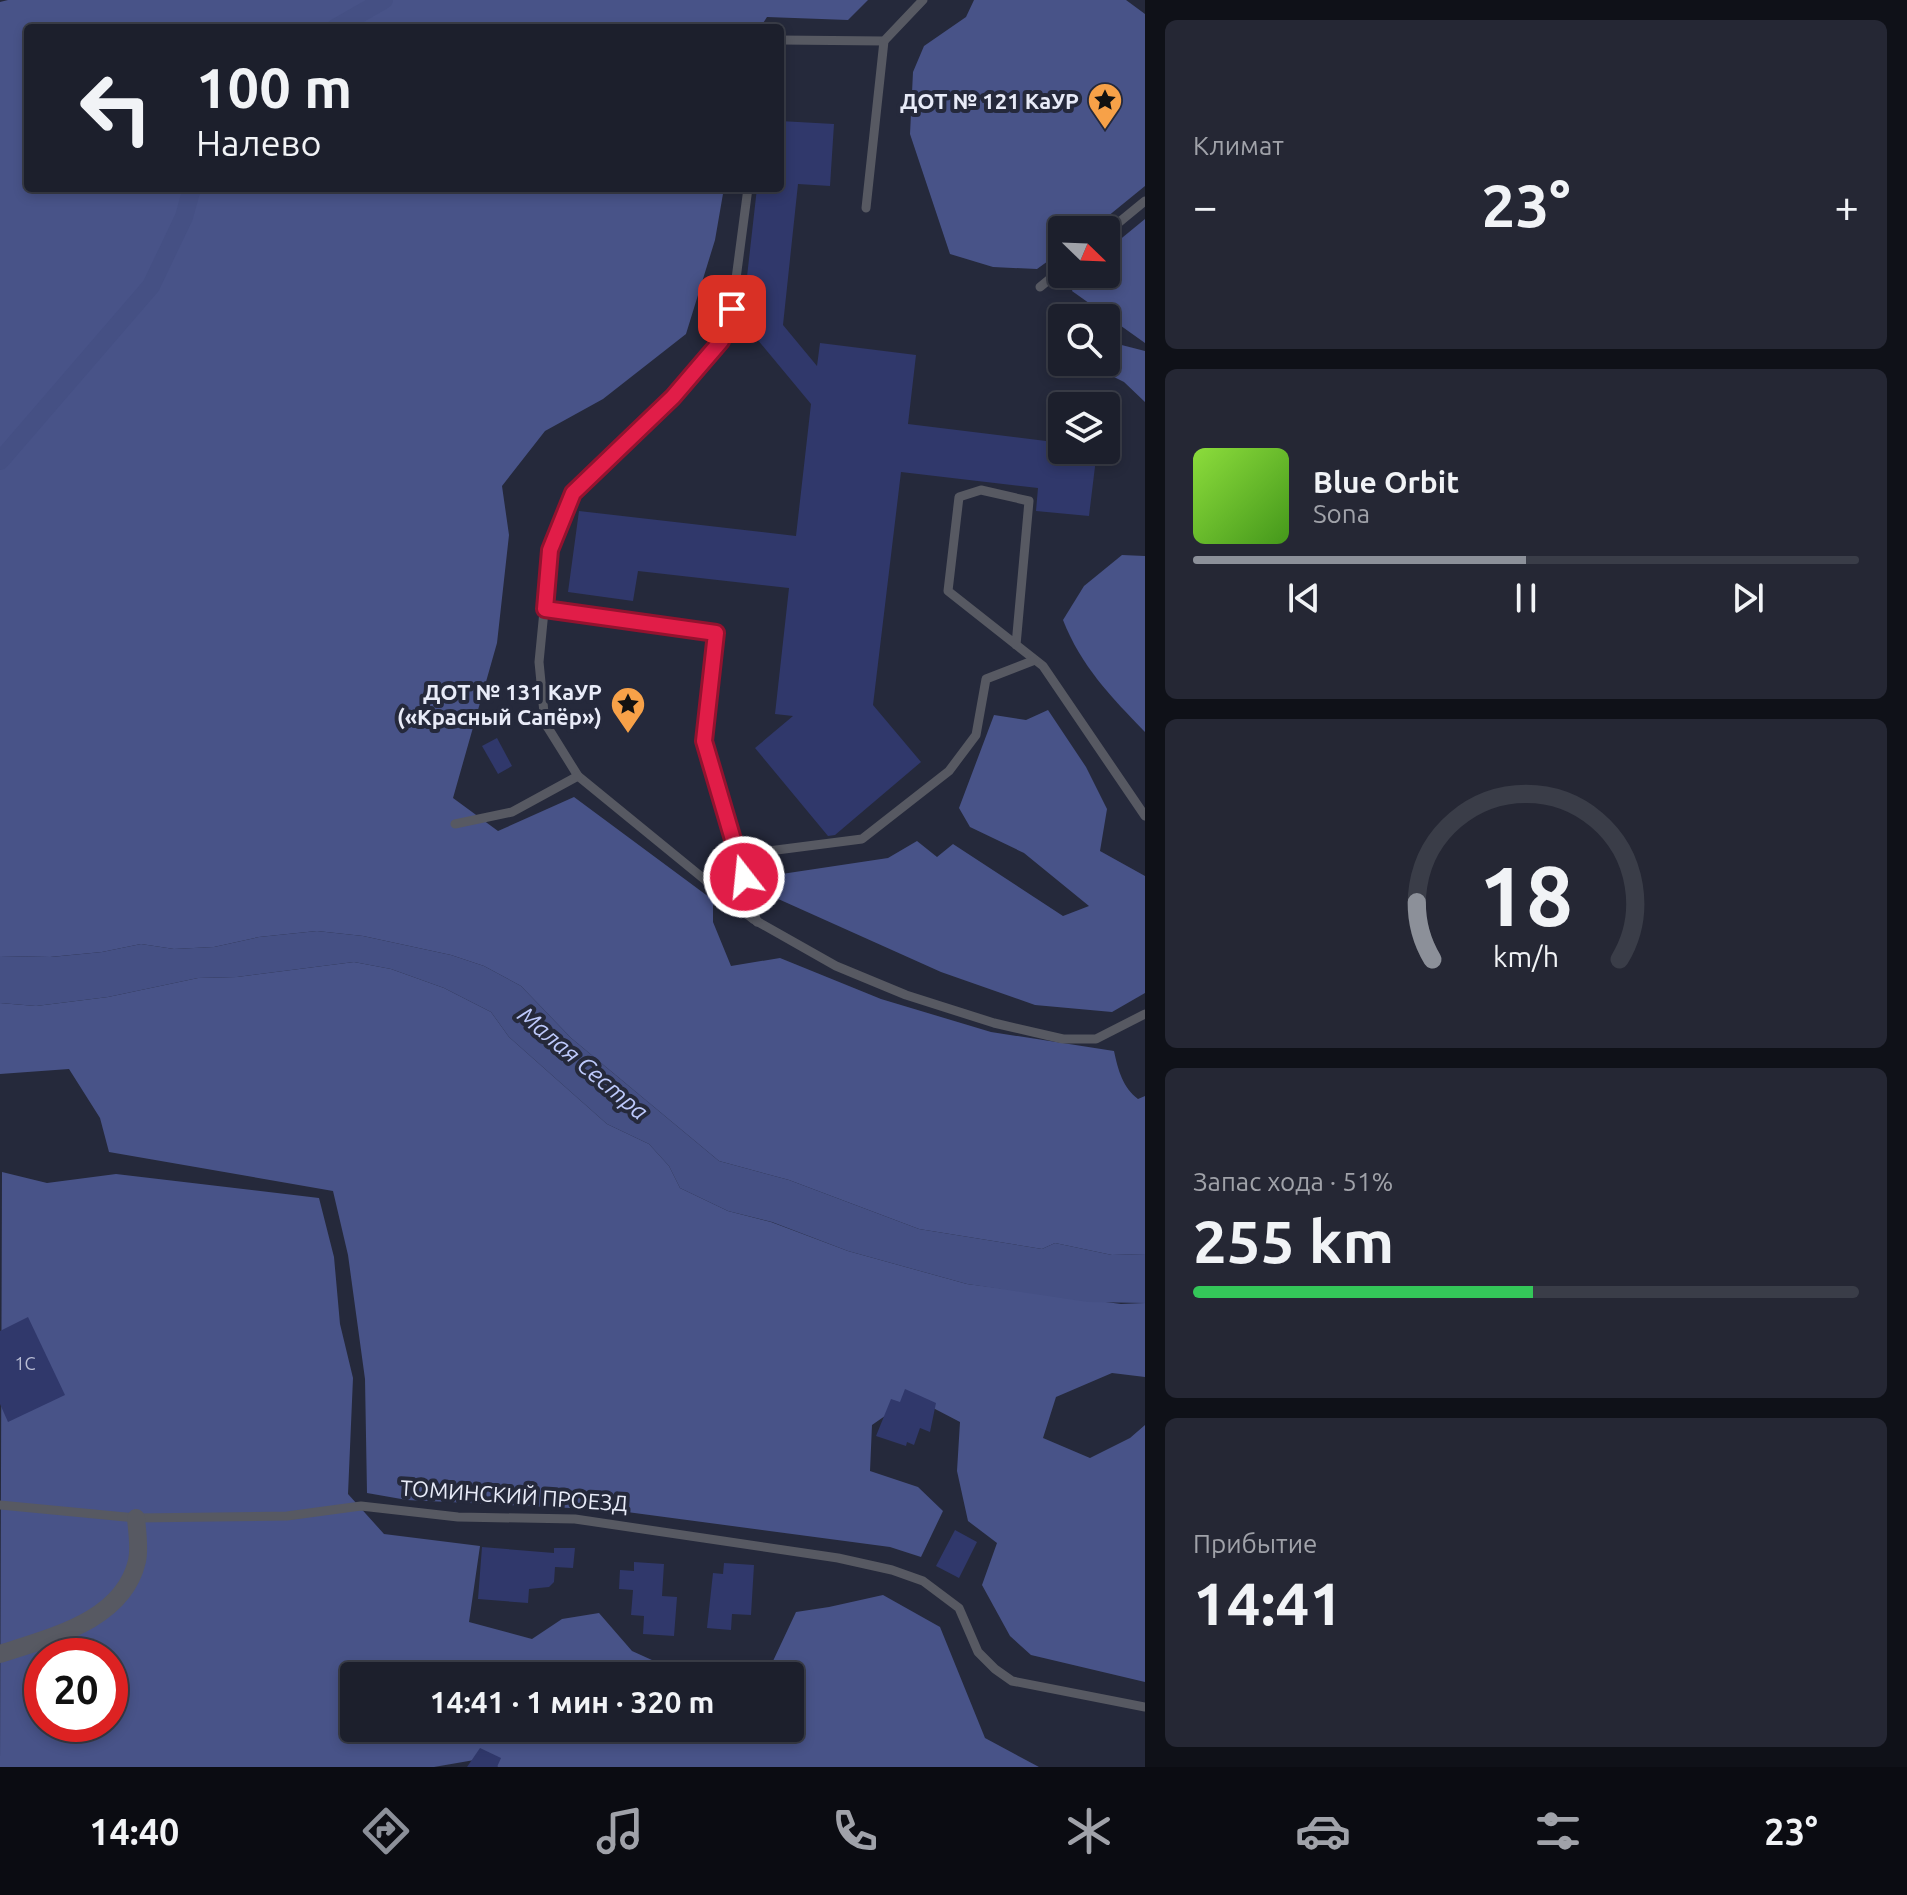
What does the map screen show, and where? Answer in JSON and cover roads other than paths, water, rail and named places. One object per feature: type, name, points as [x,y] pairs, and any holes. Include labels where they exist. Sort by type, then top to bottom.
[{"type":"street","points":[[0,1654],[99,1616],[114,1604],[137,1560],[136,1518]]},
{"type":"lane","points":[[866,208],[884,41],[923,0]]},
{"type":"lane","points":[[784,40],[884,41]]},
{"type":"lane","points":[[747,192],[732,309],[721,341],[673,397],[573,493],[550,550],[539,662],[545,723],[578,776],[757,922],[836,966],[906,995],[994,1023],[1063,1039],[1096,1039],[1145,1014]]},
{"type":"lane","points":[[1120,222],[1145,201]]},
{"type":"lane","points":[[1040,287],[1048,280]]},
{"type":"lane","points":[[1016,645],[1029,501],[981,490],[959,497],[948,591],[1016,645],[1043,666],[1145,816]]},
{"type":"lane","points":[[545,609],[716,633],[704,741],[757,922]]},
{"type":"lane","points":[[738,855],[862,839],[949,771],[976,735],[986,679],[1035,660]]},
{"type":"lane","points":[[455,824],[512,812],[578,776]]},
{"type":"lane","name":"ТОМИНСКИЙ ПРОЕЗД","points":[[0,1505],[136,1518],[287,1516],[361,1506],[458,1517],[575,1519],[838,1558],[892,1570],[923,1581],[959,1608],[978,1652],[1012,1681],[1145,1707]]},
{"type":"water","name":"Малая Сестра","points":[[317,931],[363,936],[451,955],[484,966],[521,986],[571,1038],[719,1161],[789,1180],[919,1229],[1042,1249],[1055,1243],[1112,1255],[1145,1254],[1145,1303],[1088,1302],[967,1284],[848,1251],[772,1222],[728,1211],[680,1188],[669,1166],[649,1144],[607,1124],[509,1037],[491,1012],[444,988],[391,969],[354,962],[237,977],[198,978],[108,997],[36,1006],[0,1003],[0,956],[51,957],[141,944],[174,949],[214,947],[259,937]]},
{"type":"waterway","points":[[342,24],[384,0]]},
{"type":"waterway","points":[[0,461],[151,286],[184,217],[191,192]]},
{"type":"place","name":"ДОТ № 121 КаУР","points":[[1105,131]]},
{"type":"place","name":"ДОТ № 131 КаУР («Красный Сапёр»)","points":[[628,735]]}]
